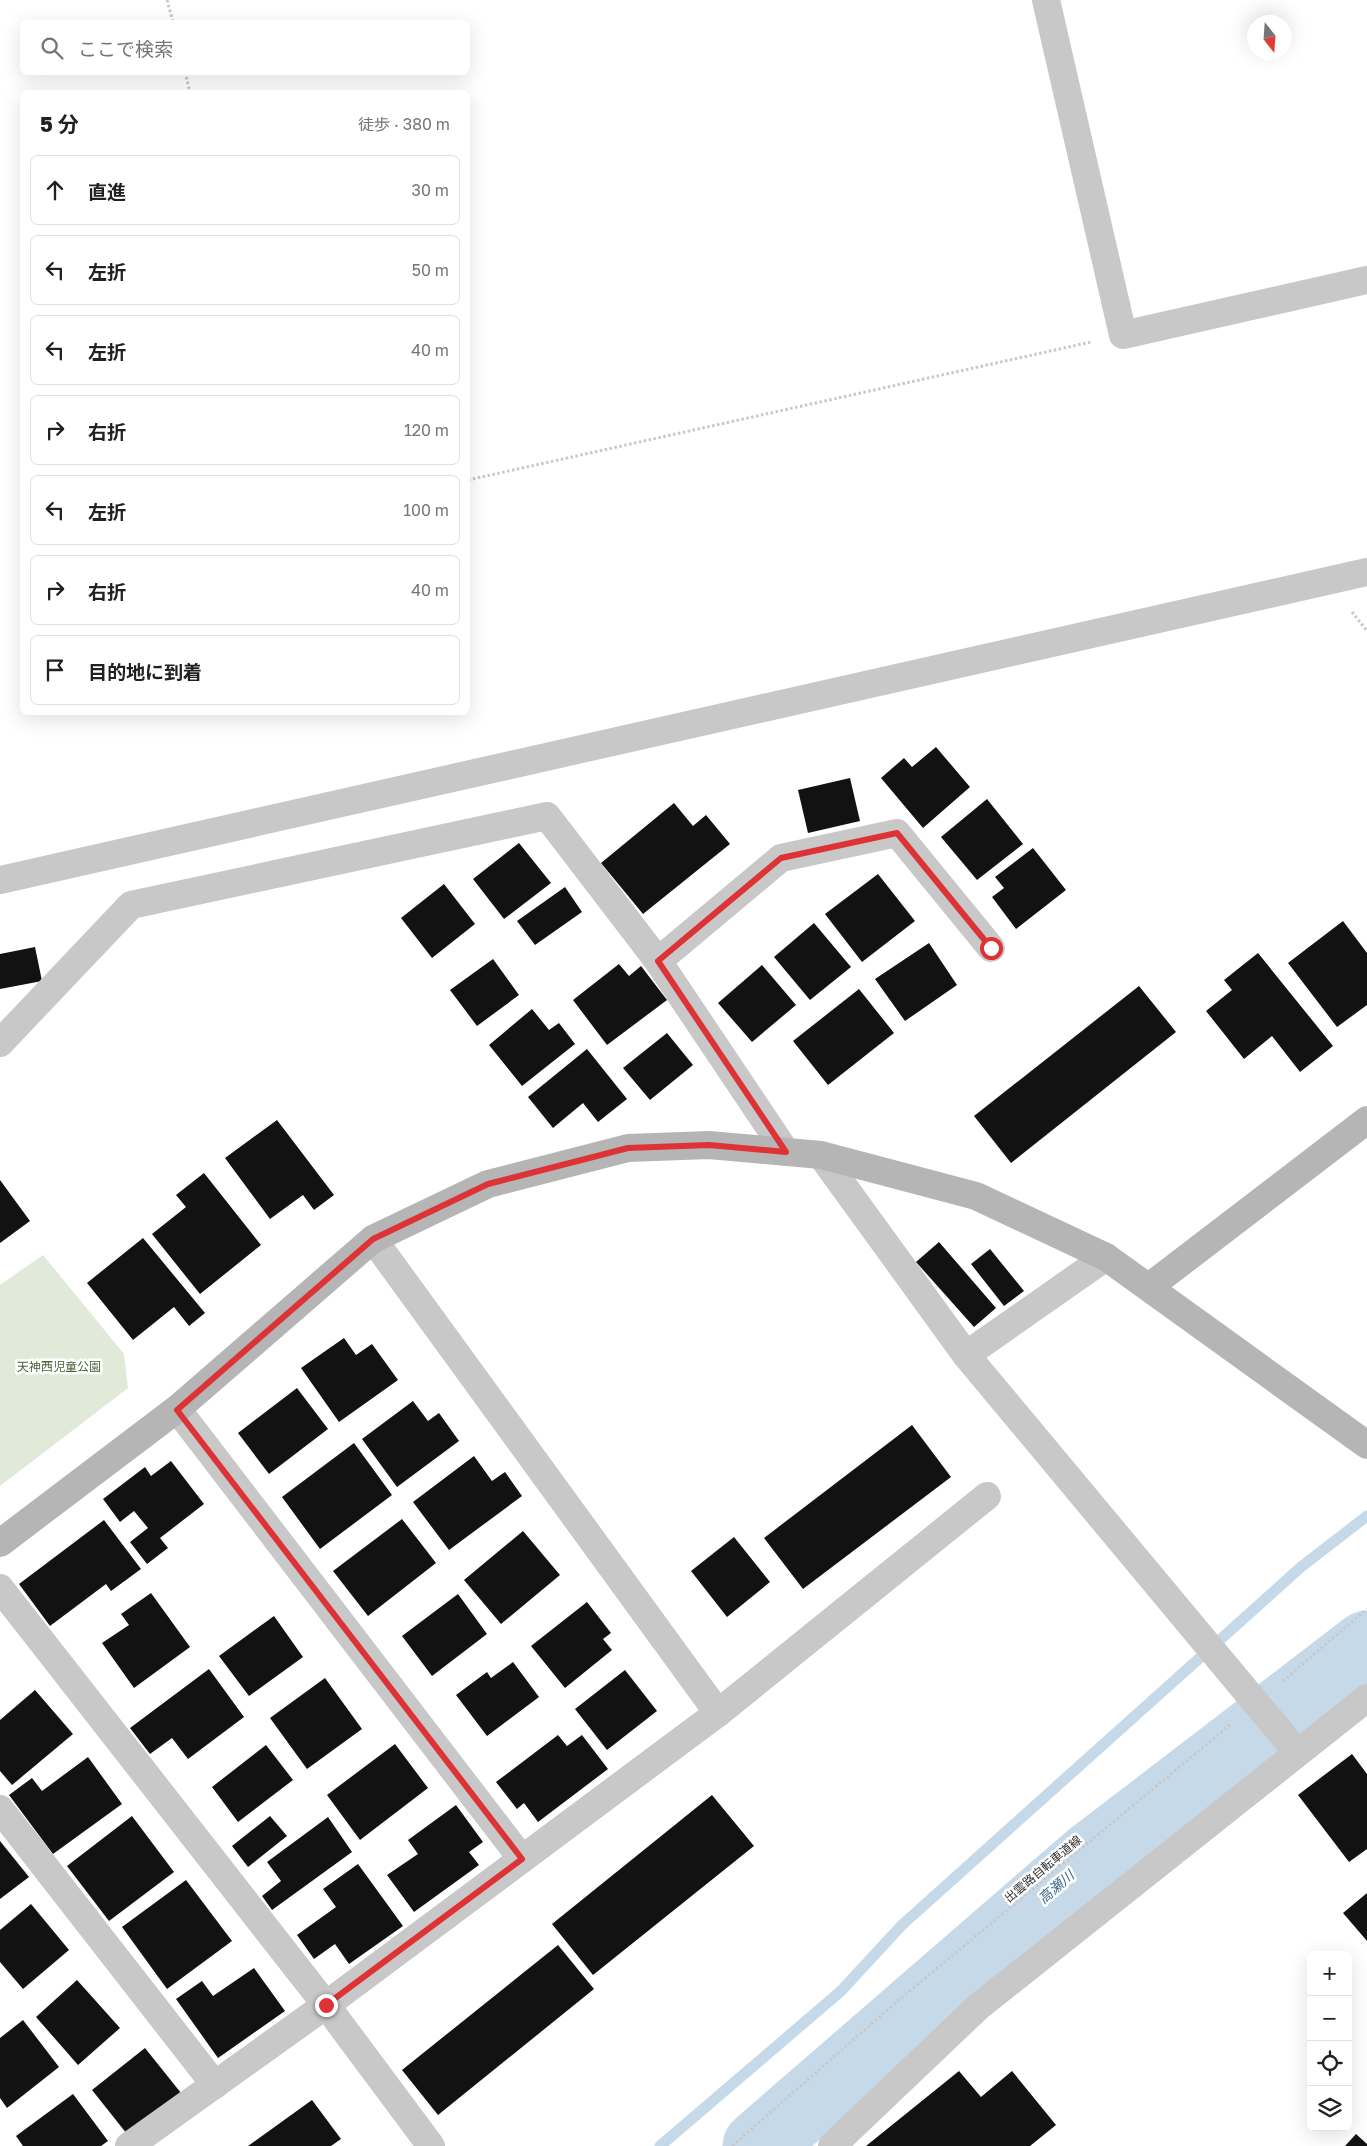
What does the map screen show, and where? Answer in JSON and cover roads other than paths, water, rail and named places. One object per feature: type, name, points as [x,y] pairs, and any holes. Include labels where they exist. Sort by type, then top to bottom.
[{"type":"street","points":[[1046,0],[1123,335],[1367,280]]},
{"type":"street","points":[[0,880],[1367,572]]},
{"type":"street","points":[[0,1043],[131,905],[548,816],[658,961],[786,1152]]},
{"type":"street","points":[[658,961],[781,858],[897,833],[991,948]]},
{"type":"street","points":[[1149,1287],[1367,1120]]},
{"type":"street","points":[[0,1543],[177,1410],[373,1239],[488,1184],[628,1148],[709,1145],[821,1155],[976,1196],[1106,1257],[1367,1445]]},
{"type":"street","points":[[821,1155],[966,1355],[1255,1705],[1297,1752]]},
{"type":"street","points":[[373,1239],[718,1713]]},
{"type":"street","points":[[966,1355],[1106,1257]]},
{"type":"street","points":[[177,1410],[522,1859]]},
{"type":"street","points":[[129,2146],[326,2005],[718,1713],[987,1496]]},
{"type":"street","points":[[0,1588],[326,2005],[431,2146]]},
{"type":"street","points":[[832,2146],[978,2007],[1367,1698]]},
{"type":"street","points":[[0,1809],[215,2085]]},
{"type":"waterway","points":[[660,2146],[841,1991],[902,1925],[1301,1567],[1367,1516]]},
{"type":"waterway","name":"高瀬川","points":[[758,2146],[1089,1859],[1367,1646]]},
{"type":"park label","name":"天神西児童公園","points":[[59,1367]]}]
